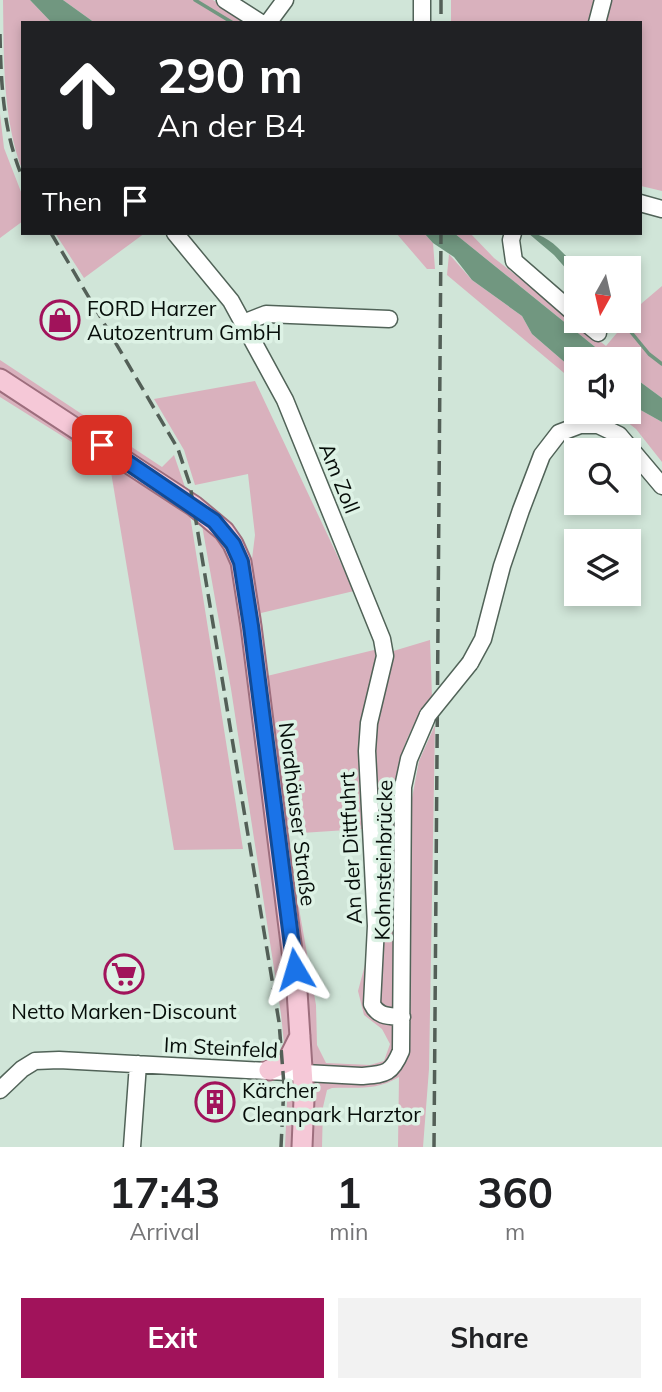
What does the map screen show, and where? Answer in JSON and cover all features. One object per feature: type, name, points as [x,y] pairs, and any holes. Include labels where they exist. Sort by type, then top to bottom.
[{"type":"main road","name":"Nordhäuser Straße","points":[[0,379],[194,506],[224,531],[241,562],[287,904],[303,1072],[302,1147]]},
{"type":"main road","points":[[269,1069],[287,1062],[300,1035]]},
{"type":"street","points":[[225,0],[258,21]]},
{"type":"street","points":[[269,21],[285,0]]},
{"type":"street","points":[[422,0],[422,21]]},
{"type":"street","points":[[598,21],[603,0]]},
{"type":"street","points":[[642,204],[662,209]]},
{"type":"street","name":"Am Zoll","points":[[177,235],[231,301],[285,400],[382,639],[385,656]]},
{"type":"street","points":[[512,235],[510,240],[514,261],[564,305]]},
{"type":"street","points":[[243,323],[266,314],[389,319]]},
{"type":"street","name":"Kohnsteinbrücke","points":[[303,1072],[361,1076],[386,1074],[395,1065],[401,1051],[404,777],[416,738],[428,715],[459,678],[483,639],[517,521],[549,443],[569,428],[598,425],[619,435],[662,485]]},
{"type":"street","name":"An der Dittfuhrt","points":[[385,656],[369,723],[367,751],[376,926],[372,1004],[375,1011],[383,1015],[402,1017]]},
{"type":"street","name":"Im Steinfeld","points":[[0,1090],[22,1069],[35,1061],[303,1072]]},
{"type":"street","name":"Im Steinfeld","points":[[132,1147],[138,1065]]},
{"type":"shaded area","points":[[3,0],[30,0],[50,21],[21,21],[21,166],[11,130],[4,65]]},
{"type":"shaded area","points":[[30,0],[63,0],[92,21],[50,21]]},
{"type":"shaded area","points":[[63,0],[213,0],[244,21],[92,21]]},
{"type":"shaded area","points":[[451,0],[662,0],[662,191],[642,186],[642,21],[451,21]]},
{"type":"shaded area","points":[[0,114],[4,148],[21,192],[21,222],[0,238]]},
{"type":"shaded area","points":[[56,235],[142,235],[84,278]]},
{"type":"shaded area","points":[[398,235],[426,235],[433,243],[435,269],[427,269]]},
{"type":"shaded area","points":[[426,235],[456,235],[564,322],[564,333],[578,333],[595,347],[564,347],[564,362],[532,334],[522,316],[472,280],[454,257]]},
{"type":"shaded area","points":[[456,235],[472,235],[494,258],[564,313],[564,322]]},
{"type":"shaded area","points":[[530,235],[542,236],[561,251],[566,256],[564,266]]},
{"type":"shaded area","points":[[449,254],[472,280],[522,316],[532,334],[564,362],[564,373],[447,275]]},
{"type":"shaded area","points":[[662,286],[662,398],[641,383],[641,347],[595,347],[578,333],[589,333],[606,346],[617,333],[641,333],[641,304]]},
{"type":"shaded area","points":[[0,360],[162,467],[174,455],[186,490],[243,849],[174,850],[110,466],[0,397]]},
{"type":"shaded area","points":[[255,381],[354,591],[261,613],[267,676],[374,650],[390,652],[430,640],[432,697],[406,742],[393,794],[412,798],[419,761],[435,725],[429,1069],[423,1147],[398,1147],[399,1077],[375,1086],[327,1090],[323,1107],[322,1147],[285,1147],[288,1082],[281,1014],[231,689],[197,497],[251,567],[255,535],[248,474],[195,485],[184,450],[154,399]],"holes":[[[362,829],[370,946],[358,991],[364,1015],[382,1029],[390,1044],[384,1061],[370,1065],[326,1063],[317,1045],[316,1005],[286,834]]]},
{"type":"shaded area","points":[[641,383],[662,398],[662,422],[641,410]]},
{"type":"shaded area","points":[[641,410],[662,422],[662,462],[630,424],[641,424]]},
{"type":"waterway","points":[[195,0],[230,21]]},
{"type":"waterway","points":[[632,333],[649,354],[662,364]]},
{"type":"railway","points":[[441,0],[441,21]]},
{"type":"railway","points":[[0,34],[2,89],[7,126],[21,174]]},
{"type":"railway","points":[[52,235],[178,449],[190,485],[279,1022],[284,1085],[281,1147]]},
{"type":"railway","points":[[434,1147],[441,235]]},
{"type":"place","name":"FORD Harzer Autozentrum GmbH","points":[[60,320]]},
{"type":"place","name":"Netto Marken-Discount","points":[[124,974]]},
{"type":"place","name":"Kärcher Cleanpark Harztor","points":[[215,1102]]},
{"type":"route","points":[[102,445],[214,521],[233,544],[241,562],[295,969]]}]
